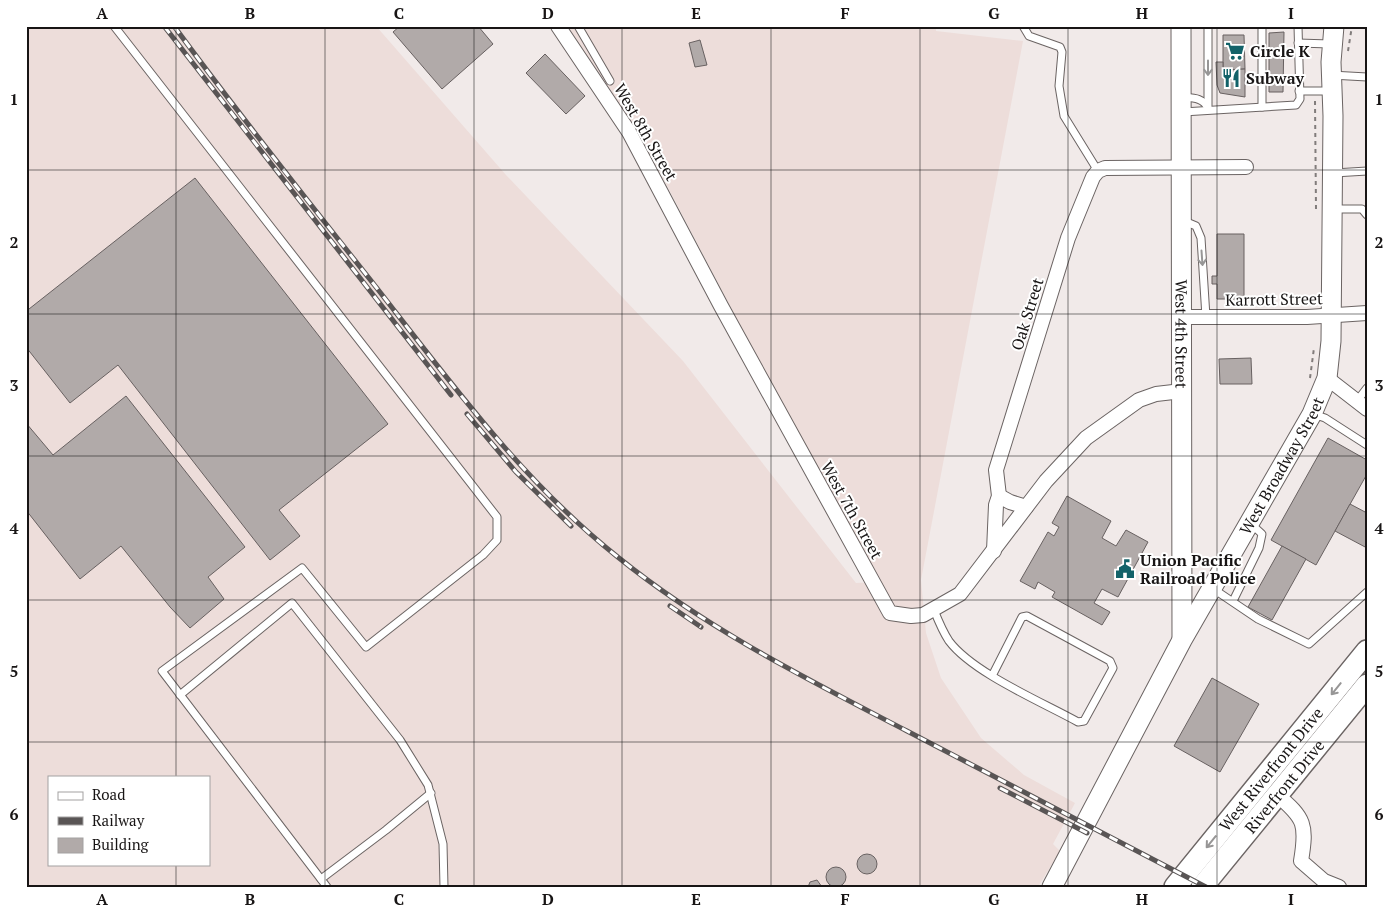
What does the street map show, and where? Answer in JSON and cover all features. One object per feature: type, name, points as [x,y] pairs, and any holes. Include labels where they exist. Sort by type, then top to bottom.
[{"type":"main road","name":"West 4th Street","points":[[1181,26],[1182,640]]},
{"type":"main road","name":"West Broadway Street","points":[[1052,887],[1182,640],[1312,414],[1327,378],[1331,341],[1331,83],[1333,35]]},
{"type":"main road","name":"West Riverfront Drive","points":[[1175,887],[1367,651]]},
{"type":"main road","name":"Riverfront Drive","points":[[1202,887],[1367,685]]},
{"type":"street","name":"West 8th Street","points":[[558,26],[617,112],[697,260]]},
{"type":"street","points":[[1098,171],[1105,168],[1246,167]]},
{"type":"street","name":"Oak Street","points":[[994,550],[996,504],[999,496],[996,470],[1003,443],[1038,341],[1068,238],[1080,206],[1098,171]]},
{"type":"street","name":"West 7th Street","points":[[697,260],[879,597],[890,613],[918,616],[934,610],[960,594],[1026,507]]},
{"type":"street","name":"Karrott Street","points":[[1182,317],[1367,313]]},
{"type":"street","points":[[1327,378],[1362,405]]},
{"type":"street","points":[[999,496],[1026,507],[1065,459],[1103,425],[1147,397],[1182,391]]},
{"type":"street","points":[[1277,795],[1295,810],[1304,826],[1305,837],[1300,861],[1324,881],[1339,887]]},
{"type":"lane","points":[[114,26],[498,517],[497,540],[483,555],[366,647],[302,568],[162,671],[327,887]]},
{"type":"lane","points":[[578,26],[610,81]]},
{"type":"lane","points":[[1023,26],[1029,36],[1060,47],[1062,52],[1059,86],[1064,116],[1098,171]]},
{"type":"lane","points":[[1208,26],[1208,109]]},
{"type":"lane","points":[[1262,26],[1262,107]]},
{"type":"lane","points":[[1181,104],[1200,112],[1208,109],[1296,105],[1300,99],[1298,26]]},
{"type":"lane","points":[[1298,43],[1333,35]]},
{"type":"lane","points":[[1299,91],[1367,77]]},
{"type":"lane","points":[[1181,104],[1199,99],[1206,104],[1208,109]]},
{"type":"lane","points":[[1332,174],[1367,171]]},
{"type":"lane","points":[[1331,209],[1362,209],[1367,215]]},
{"type":"lane","points":[[1181,220],[1196,226],[1201,238],[1206,317]]},
{"type":"lane","points":[[1362,405],[1367,388]]},
{"type":"lane","points":[[1312,414],[1325,418],[1367,445]]},
{"type":"lane","points":[[1233,601],[1259,548],[1262,534],[1250,523]]},
{"type":"lane","points":[[1212,588],[1258,620],[1309,644],[1367,592]]},
{"type":"lane","points":[[180,695],[292,603],[418,765],[430,793],[443,844],[444,887]]},
{"type":"lane","points":[[934,610],[949,641],[972,665],[992,676],[1078,722],[1084,721],[1112,668],[1110,661],[1026,616],[1022,617],[992,676]]},
{"type":"lane","points":[[321,879],[386,830],[430,793]]},
{"type":"shaded area","points":[[26,26],[376,26],[506,175],[683,361],[856,583],[877,582],[816,471],[640,134],[567,26],[936,26],[936,31],[1023,41],[921,580],[926,633],[941,678],[981,738],[1024,775],[1075,803],[1053,844],[1060,851],[1038,887],[26,887]]},
{"type":"building","points":[[400,26],[478,26],[493,44],[442,89],[393,32]]},
{"type":"building","name":"Circle K","points":[[1284,32],[1283,92],[1269,92],[1269,33]]},
{"type":"building","name":"Circle K","points":[[1223,35],[1244,35],[1245,69],[1223,70]]},
{"type":"building","points":[[700,40],[707,65],[695,67],[689,43]]},
{"type":"building","points":[[545,54],[585,96],[566,114],[526,73]]},
{"type":"building","name":"Subway","points":[[1216,62],[1223,62],[1223,70],[1245,69],[1245,97],[1220,93],[1217,85]]},
{"type":"building","points":[[195,178],[388,424],[279,510],[300,536],[270,560],[118,365],[70,403],[26,347],[26,306],[29,309]]},
{"type":"building","points":[[1217,234],[1244,234],[1244,299],[1217,299],[1217,284],[1212,284],[1212,276],[1217,276]]},
{"type":"building","points":[[1251,358],[1252,384],[1220,384],[1219,359]]},
{"type":"building","points":[[126,396],[245,547],[208,577],[224,599],[190,628],[170,607],[121,546],[80,579],[26,510],[26,423],[53,455]]},
{"type":"building","points":[[1328,438],[1367,460],[1367,474],[1316,565],[1271,540]]},
{"type":"building","points":[[1067,496],[1111,521],[1102,538],[1116,546],[1126,530],[1148,542],[1118,597],[1102,589],[1094,603],[1110,612],[1102,625],[1052,597],[1055,592],[1038,582],[1035,589],[1020,581],[1048,532],[1054,536],[1059,527],[1052,523]]},
{"type":"building","points":[[1350,504],[1367,513],[1367,548],[1335,531]]},
{"type":"building","points":[[1282,546],[1306,559],[1272,620],[1248,607]]},
{"type":"building","points":[[1212,678],[1259,704],[1220,772],[1174,746]]},
{"type":"building","points":[[867,854],[874,857],[877,864],[874,871],[867,874],[860,871],[857,864],[860,857]]},
{"type":"building","points":[[836,867],[843,870],[846,877],[843,884],[836,887],[829,884],[826,877],[829,870]]},
{"type":"building","points":[[817,880],[822,887],[808,887],[810,882]]},
{"type":"railway","points":[[164,26],[451,395]]},
{"type":"railway","points":[[174,26],[274,158],[490,430],[551,497],[619,558],[687,608],[759,652],[1206,887]]},
{"type":"railway","points":[[467,414],[516,472],[571,526]]},
{"type":"railway","points":[[670,606],[701,627]]},
{"type":"railway","points":[[1000,788],[1087,833]]},
{"type":"place","name":"Circle K","points":[[1235,51]]},
{"type":"place","name":"Subway","points":[[1231,78]]},
{"type":"place","name":"Union Pacific Railroad Police","points":[[1125,569]]}]
